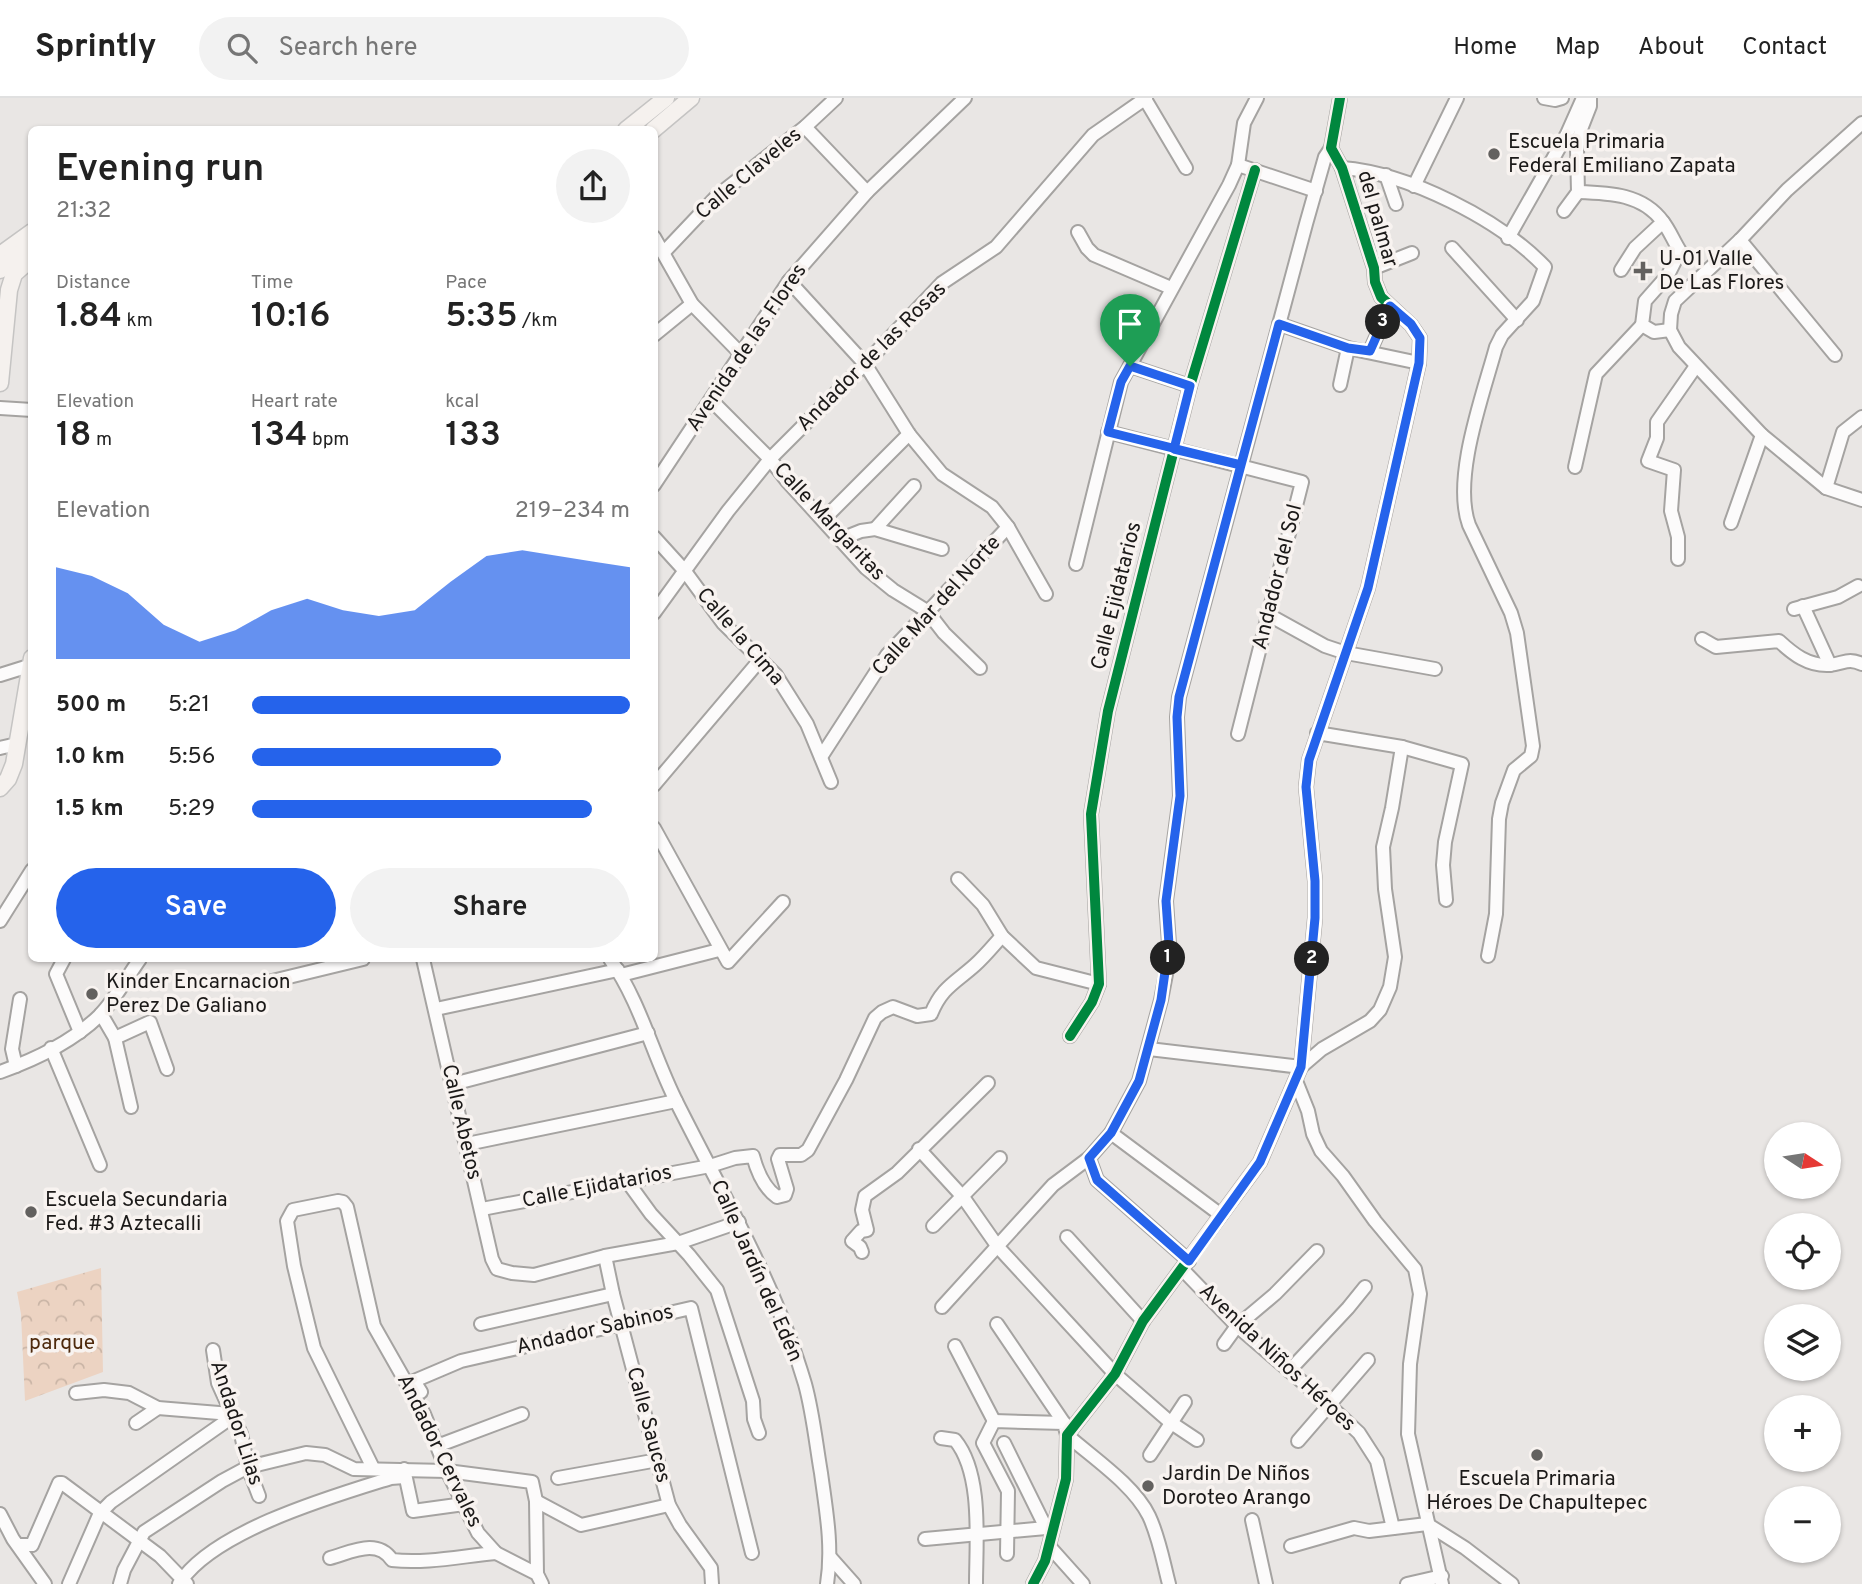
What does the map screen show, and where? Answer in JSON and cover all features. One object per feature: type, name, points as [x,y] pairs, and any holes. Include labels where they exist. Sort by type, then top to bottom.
[{"type":"main road","points":[[631,126],[666,98]]},
{"type":"main road","points":[[658,126],[691,98]]},
{"type":"main road","points":[[0,255],[28,235]]},
{"type":"main road","points":[[0,383],[9,290],[7,272],[28,248]]},
{"type":"main road","points":[[7,272],[28,260]]},
{"type":"main road","points":[[0,788],[8,779],[28,682]]},
{"type":"street","name":"Calle Claveles","points":[[664,252],[717,196],[805,127],[836,98]]},
{"type":"street","name":"Avenida de las Flores","points":[[658,479],[789,281],[867,192],[965,98]]},
{"type":"street","points":[[1146,98],[1186,167]]},
{"type":"street","name":"Andador de las Rosas","points":[[658,607],[770,458],[942,283],[996,247],[1093,135],[1146,98]]},
{"type":"street","points":[[1076,564],[1121,382],[1238,165],[1244,122],[1257,98]]},
{"type":"street","points":[[942,1307],[1053,1185],[1089,1158],[1111,1133],[1139,1081],[1167,969],[1169,944],[1166,901],[1180,796],[1177,717],[1179,697],[1325,157],[1331,148],[1340,98]]},
{"type":"street","points":[[1414,186],[1457,98]]},
{"type":"street","points":[[1544,98],[1562,98]]},
{"type":"street","points":[[1508,238],[1567,134],[1583,98]]},
{"type":"street","points":[[1564,211],[1578,192],[1577,149],[1590,98]]},
{"type":"street","points":[[1862,124],[1787,190],[1740,240],[1675,301],[1670,330],[1679,347],[1762,435],[1826,488],[1862,500]]},
{"type":"street","points":[[805,127],[867,192]]},
{"type":"street","name":"del palmar","points":[[1331,148],[1342,168],[1381,297],[1411,324],[1420,338],[1419,363]]},
{"type":"street","points":[[1238,165],[1317,191]]},
{"type":"street","points":[[1342,168],[1386,175],[1453,203],[1508,238],[1545,267],[1533,301],[1502,335],[1496,347],[1472,434],[1462,497],[1469,525],[1511,613],[1517,633],[1533,746],[1531,756],[1514,770],[1502,803],[1499,819],[1496,914],[1488,956]]},
{"type":"street","name":"Calle Ejidatarios","points":[[1070,1036],[1093,1002],[1099,984],[1091,814],[1108,711],[1190,386],[1255,170]]},
{"type":"street","points":[[1386,175],[1396,204]]},
{"type":"street","points":[[1575,467],[1596,373],[1642,325],[1645,301],[1668,275],[1680,251],[1651,207],[1610,193],[1578,192]]},
{"type":"street","points":[[1620,270],[1636,248],[1663,222]]},
{"type":"street","points":[[1078,232],[1094,255],[1171,288]]},
{"type":"street","points":[[1740,240],[1835,355]]},
{"type":"street","points":[[658,243],[692,304],[741,354]]},
{"type":"street","points":[[1451,248],[1517,320]]},
{"type":"street","points":[[1374,268],[1412,253]]},
{"type":"street","points":[[1668,275],[1685,291]]},
{"type":"street","points":[[789,281],[865,364],[909,434],[942,474],[992,507],[1008,527],[1046,594]]},
{"type":"street","points":[[658,332],[692,304]]},
{"type":"street","points":[[1370,351],[1390,306]]},
{"type":"street","points":[[1033,1584],[1045,1561],[1049,1546],[1049,1528],[1066,1479],[1066,1429],[1115,1374],[1143,1321],[1260,1162],[1301,1067],[1315,918],[1315,881],[1306,787],[1309,760],[1368,588],[1419,363],[1348,348],[1279,324]]},
{"type":"street","points":[[1642,325],[1654,332],[1670,330]]},
{"type":"street","points":[[1340,385],[1348,348]]},
{"type":"street","points":[[1130,366],[1190,386]]},
{"type":"street","points":[[1678,559],[1678,537],[1671,511],[1674,470],[1648,461],[1657,438],[1657,422],[1696,366]]},
{"type":"street","name":"Calle Margaritas","points":[[711,400],[770,458],[787,481],[866,568],[893,590],[927,611],[944,633],[980,668]]},
{"type":"street","points":[[0,408],[28,410]]},
{"type":"street","points":[[1826,488],[1843,432],[1862,417]]},
{"type":"street","points":[[1108,432],[1241,465]]},
{"type":"street","points":[[823,520],[909,434]]},
{"type":"street","points":[[1731,523],[1762,435]]},
{"type":"street","name":"Andador del Sol","points":[[1238,734],[1302,482],[1241,465]]},
{"type":"street","points":[[875,529],[914,486]]},
{"type":"street","name":"Calle Mar del Norte","points":[[821,757],[887,655],[1008,527]]},
{"type":"street","points":[[841,539],[875,529],[942,549]]},
{"type":"street","name":"Calle la Cima","points":[[658,541],[684,570],[723,623],[776,676],[807,724],[831,782]]},
{"type":"street","points":[[1830,665],[1799,608],[1838,597],[1858,586]]},
{"type":"street","points":[[1269,615],[1325,646],[1346,653],[1435,669]]},
{"type":"street","points":[[1702,639],[1716,647],[1779,642],[1797,658],[1830,665],[1852,660],[1862,664]]},
{"type":"street","points":[[658,780],[760,660]]},
{"type":"street","points":[[0,675],[28,666]]},
{"type":"street","points":[[1317,733],[1402,747],[1462,764],[1445,842],[1443,865],[1446,900]]},
{"type":"street","points":[[0,748],[17,744]]},
{"type":"street","points":[[1149,1049],[1301,1067],[1322,1049],[1370,1021],[1380,1010],[1390,987],[1395,957],[1385,889],[1383,847],[1402,747]]},
{"type":"street","points":[[658,834],[727,962],[783,902]]},
{"type":"street","points":[[1,918],[28,876]]},
{"type":"street","points":[[958,879],[983,905],[1002,936],[1036,968],[1099,984]]},
{"type":"street","points":[[0,900],[1,918]]},
{"type":"street","name":"Calle Ejidatarios","points":[[482,1209],[753,1156],[756,1168],[771,1193],[777,1197],[785,1195],[787,1189],[778,1159],[780,1155],[801,1155],[808,1150],[846,1080],[875,1018],[893,1007],[917,1016],[931,1014],[938,997],[948,985],[974,966],[1002,936]]},
{"type":"street","points":[[436,1009],[719,950]]},
{"type":"street","points":[[62,962],[56,974],[80,1032]]},
{"type":"street","points":[[0,1072],[80,1032],[101,1014],[138,962]]},
{"type":"street","points":[[268,982],[351,962]]},
{"type":"street","name":"Calle Abetos","points":[[424,962],[492,1259],[497,1269],[534,1275],[605,1256]]},
{"type":"street","name":"Calle Jardín del Edén","points":[[612,962],[620,972],[648,1033],[676,1101],[738,1222],[789,1337],[806,1386],[829,1530],[827,1584]]},
{"type":"street","points":[[16,1066],[12,1049],[20,999]]},
{"type":"street","points":[[101,1014],[115,1038],[131,1107]]},
{"type":"street","points":[[115,1038],[150,1022],[167,1069]]},
{"type":"street","points":[[453,1084],[648,1033]]},
{"type":"street","points":[[51,1048],[100,1165]]},
{"type":"street","points":[[1296,1081],[1321,1152],[1343,1176],[1375,1221],[1415,1269],[1420,1294],[1410,1364],[1408,1434],[1442,1580],[1407,1584]]},
{"type":"street","points":[[862,1252],[860,1234],[865,1196],[897,1173],[988,1083]]},
{"type":"street","points":[[467,1144],[676,1101]]},
{"type":"street","points":[[1111,1133],[1221,1214]]},
{"type":"street","points":[[919,1149],[963,1197],[998,1247],[1115,1374],[1170,1422],[1197,1440]]},
{"type":"street","points":[[933,1226],[1000,1158]]},
{"type":"street","name":"Avenida Niños Héroes","points":[[1089,1158],[1097,1180],[1186,1266],[1237,1326],[1359,1433],[1377,1461],[1393,1528]]},
{"type":"street","points":[[627,1181],[717,1290],[753,1401],[754,1419],[759,1433]]},
{"type":"street","name":"Andador Cervales","points":[[373,1468],[314,1348],[294,1266],[287,1221],[293,1210],[343,1202],[347,1207],[374,1326],[424,1413],[447,1471],[478,1533],[496,1553],[540,1579]]},
{"type":"street","points":[[605,1256],[678,1243],[738,1222]]},
{"type":"street","points":[[1067,1237],[1143,1321]]},
{"type":"street","points":[[1224,1344],[1237,1326],[1275,1294],[1317,1251]]},
{"type":"street","name":"Calle Sauces","points":[[605,1256],[669,1505],[711,1568],[712,1584]]},
{"type":"street","points":[[1289,1371],[1365,1287]]},
{"type":"street","points":[[481,1324],[613,1294]]},
{"type":"street","name":"Andador Sabinos","points":[[424,1413],[428,1402],[414,1381],[461,1361],[691,1308],[752,1553]]},
{"type":"street","points":[[997,1324],[1066,1429],[1135,1495],[1148,1514],[1169,1584]]},
{"type":"street","points":[[955,1346],[994,1422]]},
{"type":"street","name":"Andador Lilas","points":[[213,1350],[218,1383],[241,1434],[248,1468],[259,1496]]},
{"type":"street","points":[[1298,1441],[1368,1360]]},
{"type":"street","points":[[76,1393],[104,1390],[129,1394],[158,1408],[232,1415]]},
{"type":"street","points":[[1150,1455],[1185,1402]]},
{"type":"street","points":[[136,1423],[158,1408]]},
{"type":"street","points":[[438,1446],[522,1414]]},
{"type":"street","points":[[69,1584],[100,1513],[111,1502],[232,1415]]},
{"type":"street","points":[[994,1422],[1066,1429]]},
{"type":"street","points":[[994,1422],[983,1443],[1008,1490],[1007,1554]]},
{"type":"street","points":[[941,1437],[954,1440],[960,1446],[972,1480],[976,1500],[976,1584]]},
{"type":"street","points":[[1004,1443],[1049,1528]]},
{"type":"street","points":[[120,1584],[144,1532],[222,1480],[248,1468],[306,1453],[325,1455],[354,1469],[373,1468],[404,1473],[447,1471],[532,1482],[536,1501],[540,1579]]},
{"type":"street","points":[[558,1478],[658,1460]]},
{"type":"street","points":[[404,1473],[413,1511],[464,1504]]},
{"type":"street","points":[[19,1545],[32,1545],[59,1483],[62,1483],[160,1556],[182,1582],[198,1561],[269,1520],[404,1473]]},
{"type":"street","points":[[536,1501],[581,1525],[669,1505]]},
{"type":"street","points":[[0,1514],[45,1584]]},
{"type":"street","points":[[1252,1520],[1266,1584]]},
{"type":"street","points":[[1291,1546],[1354,1528],[1369,1531],[1427,1524],[1465,1548],[1511,1584]]},
{"type":"street","points":[[925,1539],[1049,1528]]},
{"type":"street","points":[[1049,1546],[1083,1584]]},
{"type":"street","points":[[330,1558],[375,1547],[386,1551],[392,1560],[402,1561],[496,1553]]},
{"type":"street","points":[[830,1557],[854,1584]]},
{"type":"green space","name":"parque","points":[[101,1268],[103,1372],[25,1401],[21,1314],[17,1292]]},
{"type":"cycle path","points":[[1033,1584],[1045,1561],[1066,1479],[1067,1435],[1115,1374],[1143,1321],[1260,1162],[1301,1067],[1315,918],[1315,881],[1306,787],[1309,760],[1368,588],[1419,363],[1420,338],[1411,325],[1381,297],[1342,168],[1331,148],[1340,98]]},
{"type":"cycle path","points":[[1070,1036],[1092,1002],[1099,984],[1091,814],[1108,711],[1190,386],[1255,170]]},
{"type":"place","name":"Escuela Primaria Federal Emiliano Zapata","points":[[1494,154]]},
{"type":"place","name":"U-01 Valle De Las Flores","points":[[1643,271]]},
{"type":"place","name":"Kinder Encarnacion Perez De Galiano","points":[[92,994]]},
{"type":"place","name":"Escuela Secundaria Fed. #3 Aztecalli","points":[[31,1212]]},
{"type":"place","name":"Escuela Primaria Héroes De Chapultepec","points":[[1537,1455]]},
{"type":"place","name":"Jardin De Niños Doroteo Arango","points":[[1148,1486]]},
{"type":"route","points":[[1130,366],[1121,382],[1108,432],[1174,449],[1241,465],[1279,324],[1348,348],[1370,351],[1390,306],[1411,324],[1420,338],[1419,363],[1368,588],[1309,760],[1307,814],[1315,881],[1315,918],[1301,1067],[1260,1162],[1189,1261],[1097,1180],[1089,1158],[1111,1133],[1139,1081],[1161,1000],[1169,944],[1166,901],[1180,796],[1177,717],[1179,697],[1241,465],[1174,449],[1190,386],[1130,366]]}]
